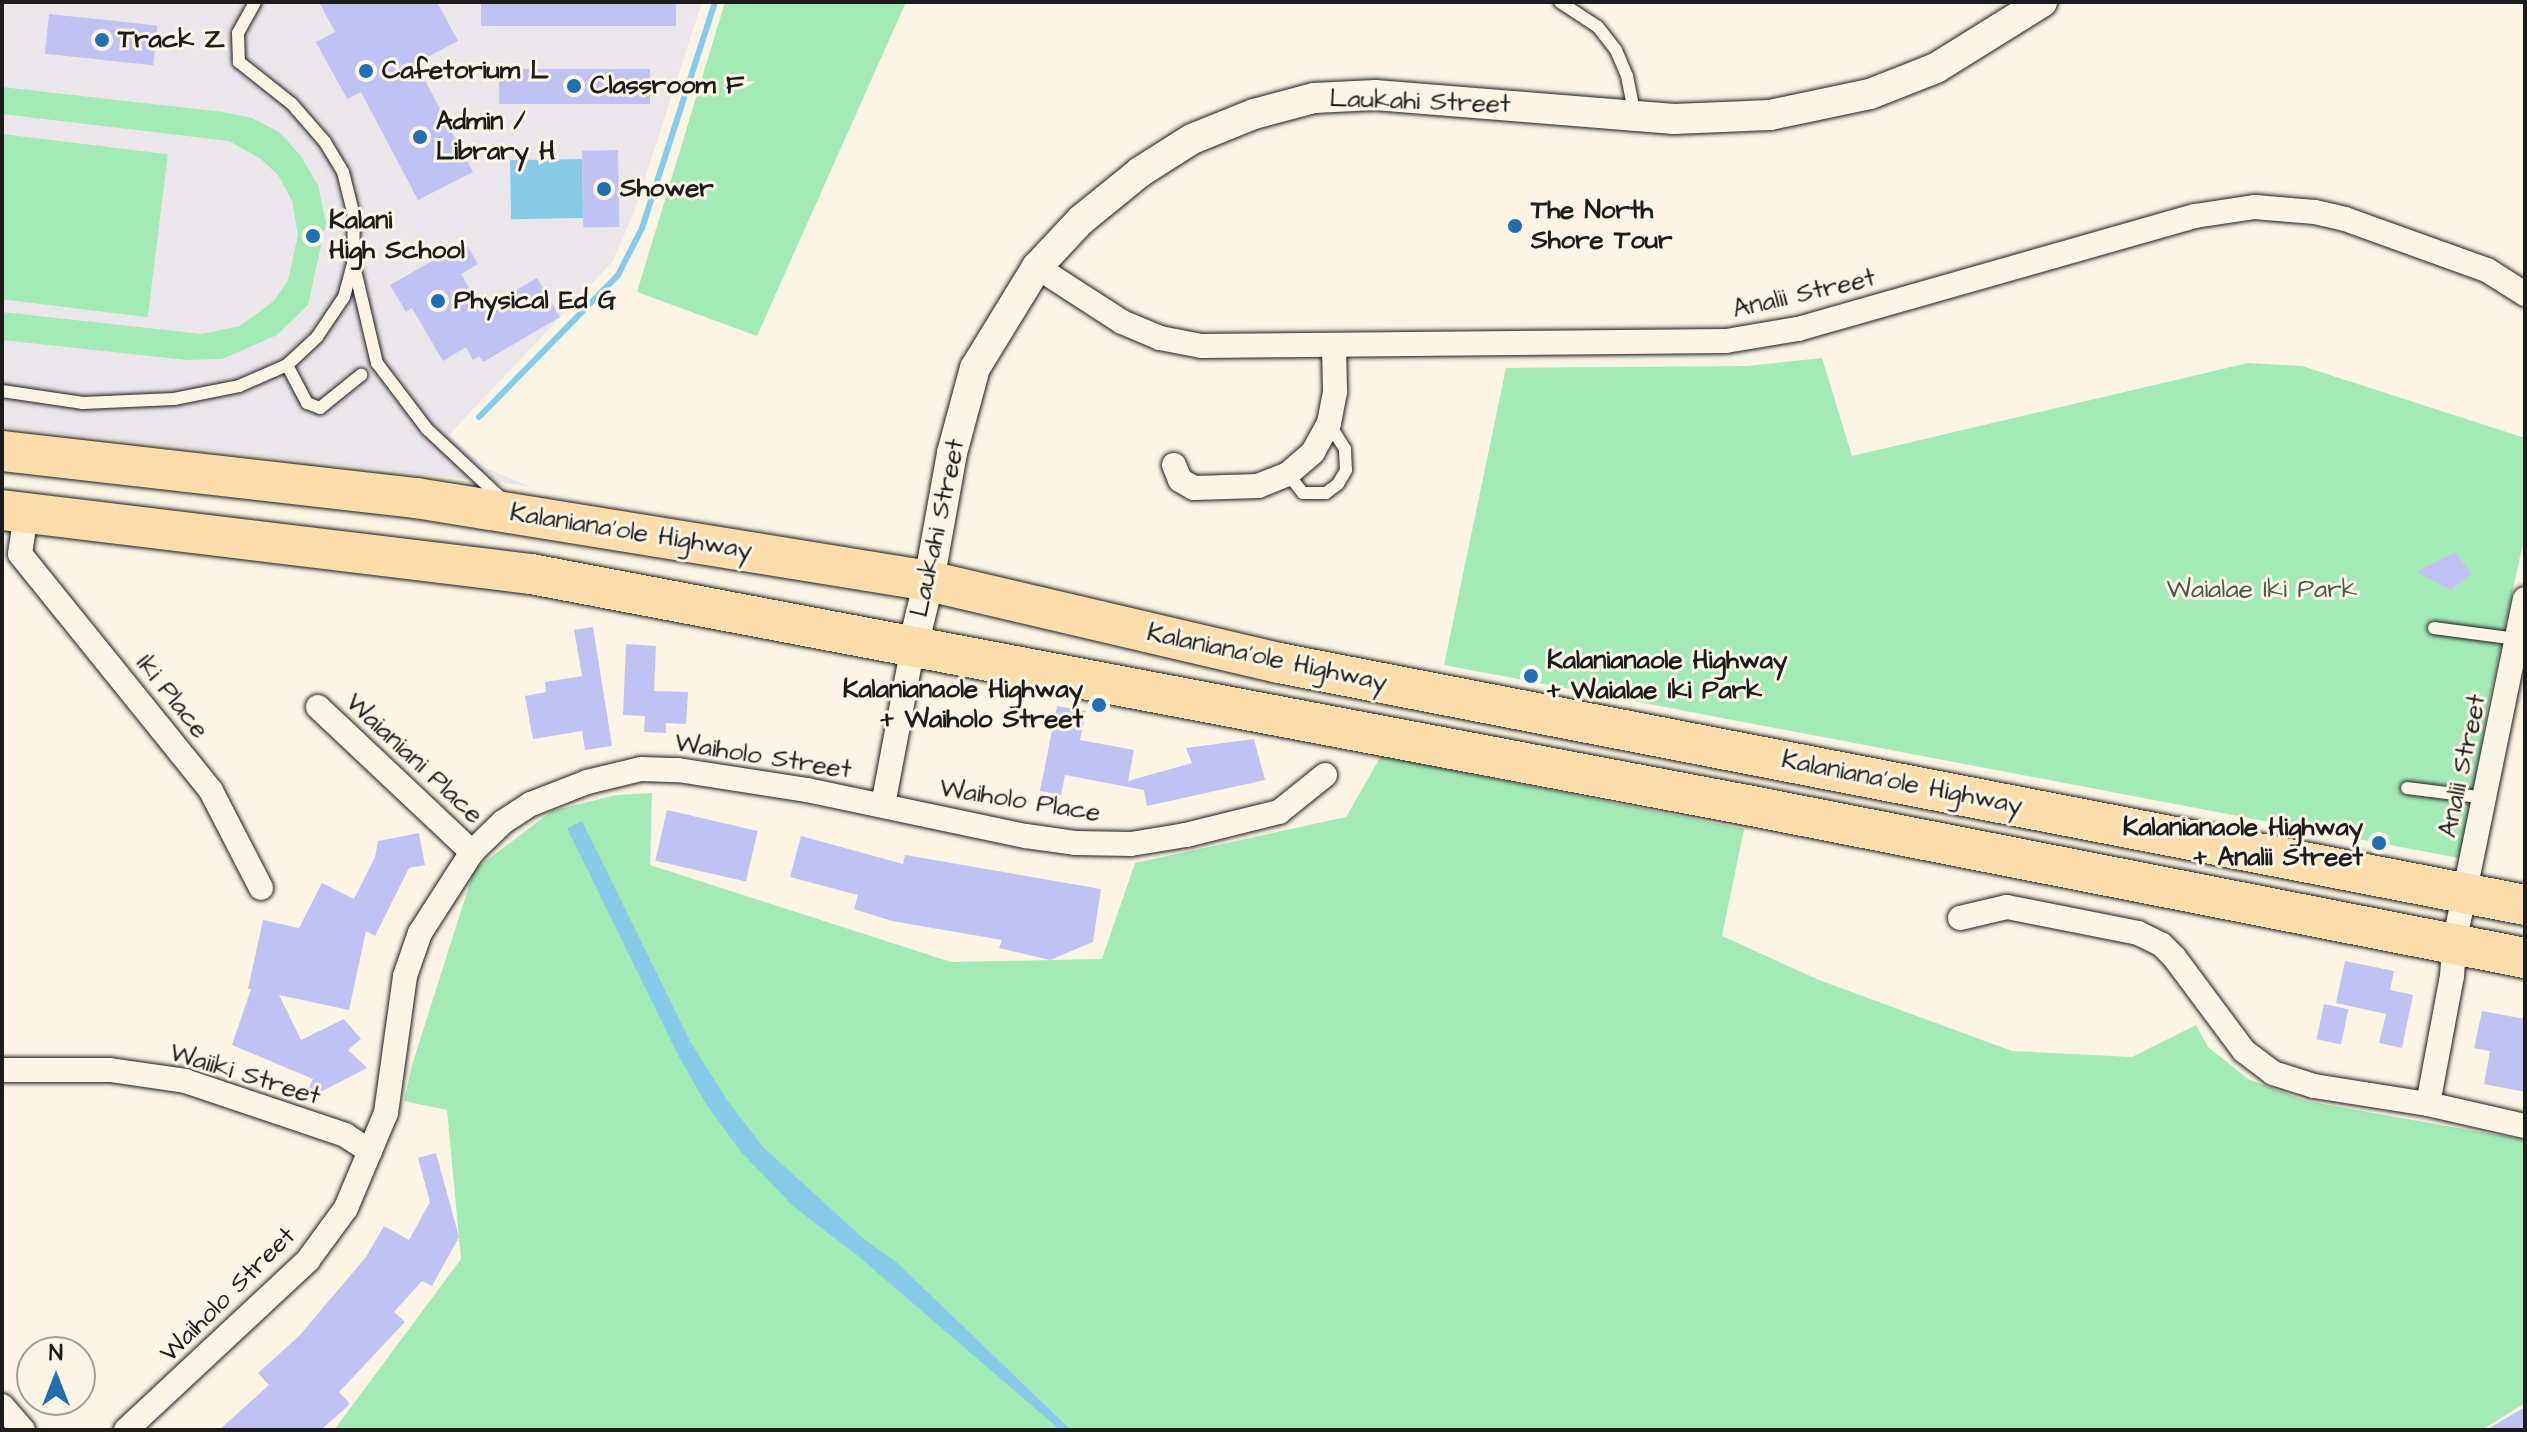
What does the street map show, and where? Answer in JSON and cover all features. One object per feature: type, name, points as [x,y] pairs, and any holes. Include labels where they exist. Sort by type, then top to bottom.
[{"type":"highway","name":"Kalaniana’ole Highway","points":[[2,451],[416,498],[929,581],[1279,663],[2525,905]]},
{"type":"highway","name":"Kalaniana’ole Highway","points":[[14,511],[531,574],[2525,958]]},
{"type":"street","name":"Laukahi Street","points":[[913,646],[929,581],[952,453],[975,368],[1037,267],[1081,220],[1140,172],[1192,139],[1254,114],[1314,98],[1375,95],[1430,97],[1635,116],[1722,119],[1770,115],[1870,94],[1936,68],[2042,2]]},
{"type":"street","name":"Analii Street","points":[[1037,267],[1122,322],[1160,338],[1212,347],[1689,342],[1762,336],[2195,216],[2255,207],[2315,212],[2345,219],[2487,270],[2525,294]]},
{"type":"street","points":[[1174,465],[1180,480],[1194,488],[1258,486],[1288,474],[1313,452],[1329,423],[1335,391],[1334,346]]},
{"type":"street","name":"Iki Place","points":[[14,511],[11,557],[211,791],[261,888]]},
{"type":"street","name":"Analii Street","points":[[2428,1104],[2465,891],[2486,798],[2515,703],[2516,639],[2525,599]]},
{"type":"street","name":"Waiholo Street","points":[[126,1430],[308,1260],[346,1208],[386,1113],[405,976],[420,933],[472,852],[503,822],[531,804],[587,782],[641,769],[720,775],[883,805],[913,646]]},
{"type":"street","name":"Waianiani Place","points":[[318,707],[472,852]]},
{"type":"street","name":"Waiholo Place","points":[[883,805],[1026,836],[1075,843],[1131,844],[1186,835],[1279,812],[1325,775]]},
{"type":"street","points":[[1960,918],[2007,907],[2138,933],[2161,944],[2174,957],[2244,1051],[2273,1073],[2314,1086],[2428,1104],[2525,1126]]},
{"type":"street","name":"Waiiki Street","points":[[2,1070],[110,1070],[185,1081],[345,1135],[370,1151]]},
{"type":"street","points":[[2,1406],[23,1430]]},
{"type":"lane","points":[[2,391],[83,403],[174,399],[239,386],[287,365],[317,337],[344,297],[353,263],[354,216],[343,172],[325,142],[292,104],[239,62],[238,33],[255,2]]},
{"type":"lane","points":[[1560,2],[1598,27],[1616,50],[1627,76],[1635,116]]},
{"type":"lane","points":[[353,263],[377,363],[427,429],[518,513]]},
{"type":"lane","points":[[287,365],[307,403],[320,408],[361,375]]},
{"type":"lane","points":[[1288,474],[1303,493],[1326,493],[1338,484],[1346,470],[1345,449],[1329,423]]},
{"type":"lane","points":[[2434,628],[2516,639]]},
{"type":"lane","points":[[2407,788],[2486,798]]},
{"type":"shaded area","name":"Kalani High School","points":[[2,2],[702,2],[634,212],[613,261],[449,435],[484,467],[529,486],[2,427]]},
{"type":"green space","points":[[725,2],[906,2],[757,336],[637,292]]},
{"type":"green space","points":[[2,87],[223,112],[252,118],[279,132],[300,155],[318,185],[326,223],[308,305],[277,335],[222,359],[187,360],[2,340],[2,312],[202,334],[240,326],[274,301],[288,280],[298,235],[292,201],[278,175],[261,159],[229,141],[2,114]]},
{"type":"green space","points":[[2,134],[168,154],[148,317],[2,299]]},
{"type":"green space","name":"Waialae Iki Park","points":[[1822,358],[1852,456],[2248,363],[2302,366],[2525,438],[2525,534],[2488,705],[2464,859],[1444,665],[1506,368],[1747,366]]},
{"type":"green space","points":[[1381,756],[1744,829],[1722,936],[1819,980],[2012,1051],[2132,1057],[2196,1025],[2208,1047],[2248,1079],[2306,1101],[2525,1140],[2525,1403],[2482,1430],[334,1430],[461,1259],[447,1110],[404,1101],[412,1065],[474,870],[552,811],[616,795],[652,793],[650,865],[951,962],[1102,959],[1135,863],[1346,817]]},
{"type":"water","points":[[582,159],[583,218],[511,219],[510,160]]},
{"type":"water","points":[[582,821],[690,1041],[727,1100],[763,1147],[864,1239],[896,1262],[1071,1430],[1060,1430],[858,1256],[794,1207],[741,1152],[706,1104],[678,1055],[567,828]]},
{"type":"building","points":[[319,2],[437,2],[458,41],[416,63],[473,172],[418,200],[361,92],[347,99],[316,42],[335,32]]},
{"type":"building","points":[[481,2],[676,2],[676,26],[481,26]]},
{"type":"building","name":"Track Z","points":[[49,14],[157,25],[153,65],[45,54]]},
{"type":"building","name":"Classroom F","points":[[499,69],[650,69],[650,104],[499,104]]},
{"type":"building","name":"Shower","points":[[618,150],[619,227],[583,228],[582,151]]},
{"type":"building","name":"Physical Ed G","points":[[465,242],[478,264],[461,274],[482,310],[537,278],[560,317],[483,362],[479,356],[473,360],[466,347],[443,361],[412,308],[406,312],[390,285]]},
{"type":"building","points":[[2456,552],[2471,574],[2451,590],[2416,572]]},
{"type":"building","points":[[593,627],[612,746],[585,750],[582,731],[533,739],[525,696],[546,692],[545,682],[582,676],[574,630]]},
{"type":"building","points":[[626,644],[656,646],[654,691],[688,692],[686,724],[666,723],[666,733],[644,732],[645,716],[623,715]]},
{"type":"building","points":[[1057,706],[1086,711],[1080,740],[1134,750],[1128,781],[1192,763],[1186,748],[1254,739],[1265,780],[1147,806],[1144,790],[1065,775],[1061,795],[1040,791]]},
{"type":"building","points":[[667,810],[758,831],[746,882],[655,861]]},
{"type":"building","points":[[419,833],[425,865],[409,868],[375,936],[366,931],[349,1010],[279,995],[301,1040],[344,1019],[361,1039],[348,1050],[367,1068],[303,1101],[313,1079],[232,1045],[251,989],[248,989],[263,920],[299,928],[322,883],[354,899],[375,857],[378,841]]},
{"type":"building","points":[[801,836],[903,864],[905,855],[1101,889],[1093,942],[1050,960],[999,948],[1002,940],[892,921],[854,909],[858,895],[790,877]]},
{"type":"building","points":[[2345,961],[2394,971],[2390,990],[2413,995],[2402,1048],[2379,1043],[2386,1014],[2336,1003]]},
{"type":"building","points":[[2324,1004],[2348,1009],[2341,1044],[2317,1039]]},
{"type":"building","points":[[2482,1011],[2525,1019],[2525,1092],[2484,1084],[2490,1051],[2474,1048]]},
{"type":"building","points":[[436,1153],[459,1237],[432,1286],[422,1281],[394,1312],[405,1322],[339,1392],[350,1404],[321,1430],[219,1430],[269,1385],[258,1373],[299,1336],[366,1257],[384,1226],[409,1240],[430,1202],[418,1158]]},
{"type":"building","points":[[2525,1407],[2525,1430],[2486,1430]]},
{"type":"waterway","points":[[479,417],[618,275],[642,228],[715,2]]},
{"type":"place","name":"Track Z","points":[[102,40]]},
{"type":"place","name":"Cafetorium L","points":[[366,71]]},
{"type":"place","name":"Classroom F","points":[[574,86]]},
{"type":"place","name":"Admin / Library H","points":[[420,137]]},
{"type":"place","name":"Shower","points":[[604,189]]},
{"type":"place","name":"The North Shore Tour","points":[[1515,226]]},
{"type":"place","name":"Kalani High School","points":[[313,236]]},
{"type":"place","name":"Physical Ed G","points":[[438,301]]},
{"type":"place","name":"Kalanianaole Highway + Waialae Iki Park","points":[[1531,676]]},
{"type":"place","name":"Kalanianaole Highway + Waiholo Street","points":[[1099,705]]},
{"type":"place","name":"Kalanianaole Highway + Analii Street","points":[[2379,843]]}]
